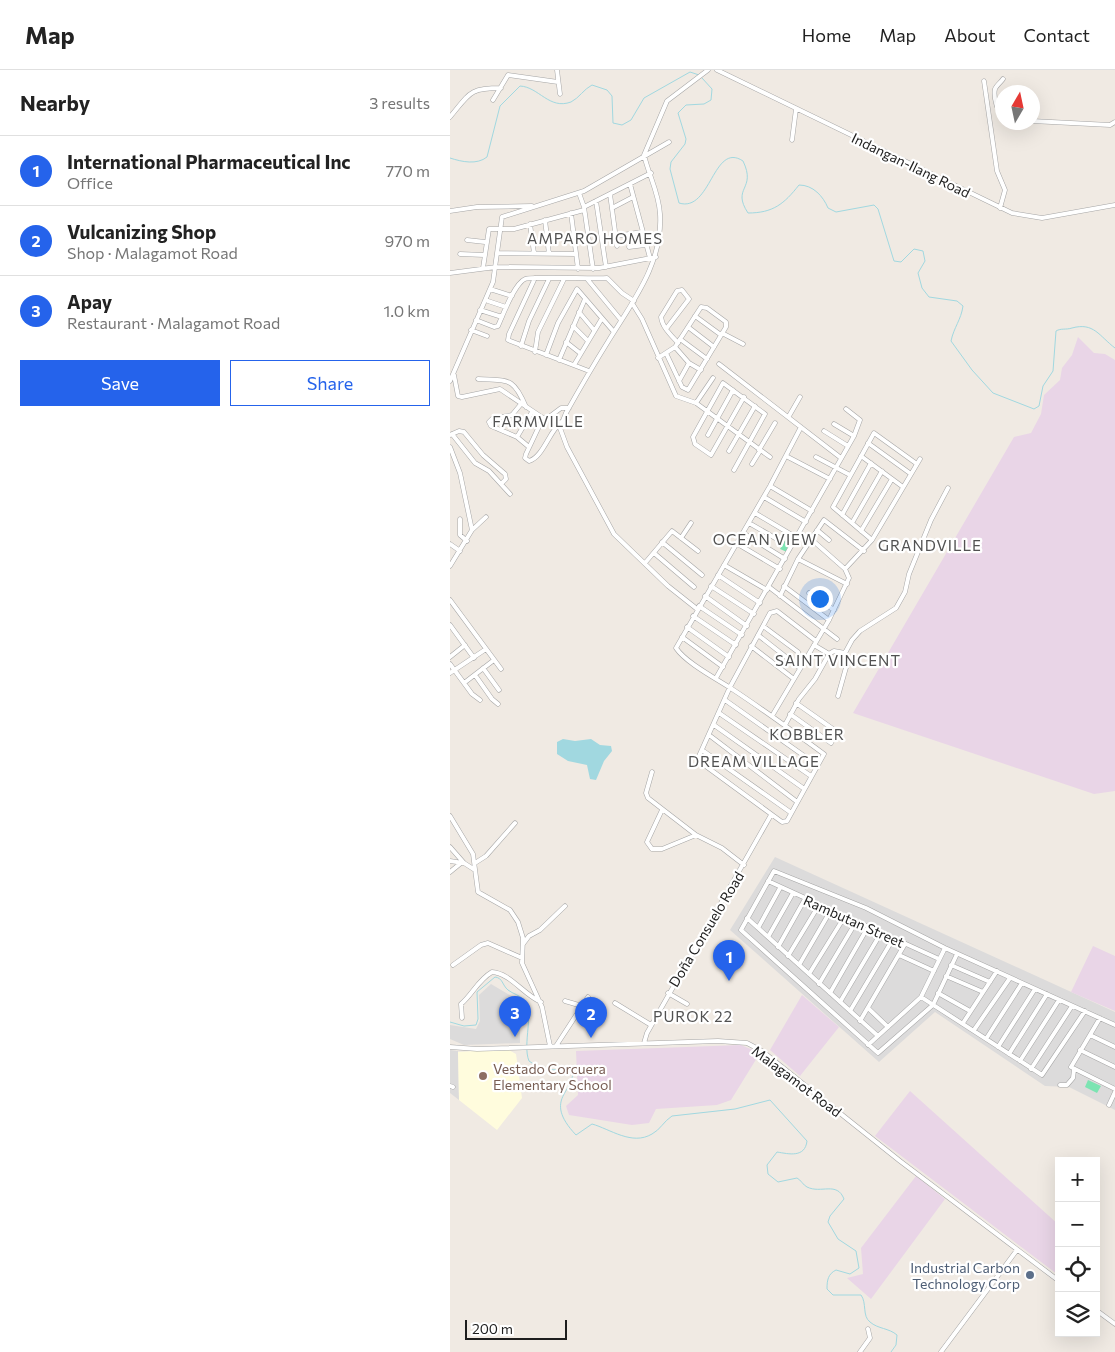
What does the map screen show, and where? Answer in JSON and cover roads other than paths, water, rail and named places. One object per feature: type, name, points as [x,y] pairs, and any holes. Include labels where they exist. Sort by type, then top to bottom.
[{"type":"street","points":[[524,77],[525,70]]},
{"type":"street","points":[[557,70],[560,94]]},
{"type":"street","points":[[543,418],[525,458],[530,461],[561,422],[633,302],[656,257],[660,215],[651,173],[644,155],[668,101],[708,70]]},
{"type":"street","name":"Indangan-Ilang Road","points":[[717,70],[1000,208],[1017,214],[1042,218],[1115,205]]},
{"type":"street","points":[[493,100],[508,75],[558,82]]},
{"type":"street","points":[[998,85],[1003,79]]},
{"type":"street","points":[[984,81],[998,171],[1005,190],[1000,208]]},
{"type":"street","points":[[450,117],[471,91],[484,88],[501,88]]},
{"type":"street","points":[[792,140],[796,109]]},
{"type":"street","points":[[1040,121],[1110,125],[1115,122]]},
{"type":"street","points":[[450,381],[490,289],[496,266],[503,216],[579,194],[669,142]]},
{"type":"street","points":[[483,268],[488,229],[514,229],[571,213],[651,173]]},
{"type":"street","points":[[630,184],[650,258]]},
{"type":"street","points":[[579,194],[584,208],[593,269]]},
{"type":"street","points":[[610,194],[617,246]]},
{"type":"street","points":[[612,208],[633,197]]},
{"type":"street","points":[[596,201],[606,267]]},
{"type":"street","points":[[450,211],[477,206],[533,207]]},
{"type":"street","points":[[571,213],[578,269]]},
{"type":"street","points":[[545,220],[549,254]]},
{"type":"street","points":[[530,224],[534,253]]},
{"type":"street","points":[[616,236],[642,232]]},
{"type":"street","points":[[466,240],[485,242]]},
{"type":"street","points":[[630,247],[646,244]]},
{"type":"street","points":[[498,253],[576,254]]},
{"type":"street","points":[[460,254],[484,255]]},
{"type":"street","points":[[450,273],[496,266],[593,269],[656,257]]},
{"type":"street","points":[[535,278],[508,336],[508,340],[535,352],[590,371]]},
{"type":"street","points":[[476,320],[496,327],[512,296],[525,279],[588,280],[608,278],[633,302],[676,396],[696,404],[770,457]]},
{"type":"street","points":[[521,346],[529,321],[549,279]]},
{"type":"street","points":[[535,352],[538,332],[564,279]]},
{"type":"street","points":[[588,280],[621,320]]},
{"type":"street","points":[[490,289],[512,296]]},
{"type":"street","points":[[546,355],[558,323],[576,289],[601,320],[614,332]]},
{"type":"street","points":[[666,329],[689,300],[689,296],[683,290],[677,291],[662,314],[661,322],[666,329],[679,340],[708,359]]},
{"type":"street","points":[[559,360],[585,299]]},
{"type":"street","points":[[488,301],[506,308]]},
{"type":"street","points":[[658,358],[675,347],[701,307],[707,308],[726,322],[722,334],[688,390],[683,389],[678,381],[666,353]]},
{"type":"street","points":[[480,310],[502,317]]},
{"type":"street","points":[[579,312],[594,330]]},
{"type":"street","points":[[695,316],[722,334],[743,344]]},
{"type":"street","points":[[574,365],[601,320]]},
{"type":"street","points":[[573,326],[588,341]]},
{"type":"street","points":[[688,327],[714,347]]},
{"type":"street","points":[[471,330],[486,336]]},
{"type":"street","points":[[566,342],[580,353]]},
{"type":"street","points":[[675,347],[689,363],[700,370]]},
{"type":"street","points":[[678,381],[689,363]]},
{"type":"street","points":[[719,364],[789,416],[841,458]]},
{"type":"street","points":[[454,373],[458,396],[468,397],[487,390],[500,389],[543,418],[549,417],[561,408],[569,408]]},
{"type":"street","points":[[696,404],[713,378]]},
{"type":"street","points":[[478,379],[513,383],[518,388],[527,409]]},
{"type":"street","points":[[734,470],[765,414],[734,390],[724,383],[706,411],[694,434],[693,440],[695,444],[711,455],[744,398]]},
{"type":"street","points":[[708,435],[734,390]]},
{"type":"street","points":[[789,416],[800,397]]},
{"type":"street","points":[[521,404],[512,415],[492,419],[489,422],[492,426],[517,436],[529,447]]},
{"type":"street","points":[[728,451],[755,406]]},
{"type":"street","points":[[716,678],[780,569],[854,436],[860,420],[846,409]]},
{"type":"street","points":[[517,436],[532,412]]},
{"type":"street","points":[[561,422],[562,437],[610,529],[668,586],[698,608],[742,635]]},
{"type":"street","points":[[752,464],[775,423]]},
{"type":"street","points":[[834,424],[854,436]]},
{"type":"street","points":[[801,427],[755,513],[693,616],[677,650],[730,688],[785,725],[824,754],[784,822],[771,815],[700,762],[699,756],[730,688],[770,612],[775,610],[829,654]]},
{"type":"street","points":[[502,483],[506,479],[505,474],[484,455],[464,432],[459,431],[451,434],[475,463],[490,471],[510,494]]},
{"type":"street","points":[[824,431],[848,446]]},
{"type":"street","points":[[845,569],[864,551],[872,540],[918,462],[874,433],[832,508],[872,540]]},
{"type":"street","points":[[868,443],[911,474]]},
{"type":"street","points":[[450,447],[460,473],[472,530]]},
{"type":"street","points":[[786,456],[830,479]]},
{"type":"street","points":[[861,456],[904,487]]},
{"type":"street","points":[[816,457],[850,475]]},
{"type":"street","points":[[842,515],[871,463]]},
{"type":"street","points":[[852,523],[882,471]]},
{"type":"street","points":[[861,531],[892,479]]},
{"type":"street","points":[[770,486],[812,511]]},
{"type":"street","points":[[838,696],[846,664],[845,653],[856,634],[896,608],[905,592],[909,574],[931,520],[948,488]]},
{"type":"street","points":[[764,497],[806,522]]},
{"type":"street","points":[[755,513],[797,538]]},
{"type":"street","points":[[451,563],[467,541],[472,530],[486,517]]},
{"type":"street","points":[[460,519],[460,535],[467,541]]},
{"type":"street","points":[[780,596],[798,559],[824,520],[864,551]]},
{"type":"street","points":[[681,538],[691,522]]},
{"type":"street","points":[[748,523],[782,542]]},
{"type":"street","points":[[817,530],[829,540]]},
{"type":"street","points":[[645,564],[672,531],[698,551]]},
{"type":"street","points":[[743,533],[785,559]]},
{"type":"street","points":[[772,716],[848,584],[849,575],[845,569],[811,539]]},
{"type":"street","points":[[662,542],[702,575]]},
{"type":"street","points":[[736,543],[780,569]]},
{"type":"street","points":[[450,544],[460,551]]},
{"type":"street","points":[[654,553],[694,587]]},
{"type":"street","points":[[798,559],[848,584]]},
{"type":"street","points":[[724,565],[780,596],[837,639]]},
{"type":"street","points":[[718,575],[760,603]]},
{"type":"street","points":[[711,586],[754,614]]},
{"type":"street","points":[[784,586],[829,620]]},
{"type":"street","points":[[809,593],[834,610]]},
{"type":"street","points":[[705,596],[747,626]]},
{"type":"street","points":[[450,600],[501,669]]},
{"type":"street","points":[[693,616],[736,645]]},
{"type":"street","points":[[450,625],[474,658]]},
{"type":"street","points":[[763,626],[798,652]]},
{"type":"street","points":[[687,627],[729,657]]},
{"type":"street","points":[[758,635],[800,668]]},
{"type":"street","points":[[682,637],[723,667]]},
{"type":"street","points":[[450,657],[465,645]]},
{"type":"street","points":[[751,646],[794,679]]},
{"type":"street","points":[[450,673],[486,648]]},
{"type":"street","points":[[785,725],[796,703],[815,679],[829,654],[834,651],[845,653]]},
{"type":"street","points":[[464,683],[494,660]]},
{"type":"street","points":[[450,664],[480,700]]},
{"type":"street","points":[[483,668],[499,690]]},
{"type":"street","points":[[475,674],[492,699],[498,704]]},
{"type":"street","points":[[725,700],[818,765]]},
{"type":"street","points":[[790,714],[831,743],[834,736],[832,729],[796,703]]},
{"type":"street","points":[[719,713],[811,776]]},
{"type":"street","points":[[714,725],[803,788]]},
{"type":"street","points":[[709,735],[796,801]]},
{"type":"street","points":[[702,750],[790,812]]},
{"type":"street","points":[[652,772],[647,796],[662,810],[696,835],[722,848],[744,865]]},
{"type":"street","points":[[662,810],[657,825],[648,838],[647,842],[652,848],[662,849],[696,835]]},
{"type":"street","name":"Doña Consuelo Road","points":[[644,1043],[668,993],[744,865],[771,815]]},
{"type":"street","points":[[450,816],[473,854],[478,892],[513,913],[520,928],[523,944],[522,958],[541,1002],[550,1046]]},
{"type":"street","points":[[475,863],[486,856],[516,822]]},
{"type":"street","points":[[450,847],[463,863],[475,870]]},
{"type":"street","points":[[450,861],[463,863]]},
{"type":"street","points":[[450,872],[463,863]]},
{"type":"street","points":[[957,954],[933,1005],[880,1053],[868,1045],[742,933],[742,927],[774,871],[866,908],[957,954],[1115,1025]]},
{"type":"street","name":"Rambutan Street","points":[[768,882],[940,960]]},
{"type":"street","points":[[758,928],[780,888]]},
{"type":"street","points":[[768,937],[793,893]]},
{"type":"street","points":[[778,947],[805,898]]},
{"type":"street","points":[[788,956],[819,904]]},
{"type":"street","points":[[523,944],[529,936],[540,930],[565,906]]},
{"type":"street","points":[[799,965],[831,910]]},
{"type":"street","points":[[809,974],[844,916]]},
{"type":"street","points":[[747,918],[878,1036]]},
{"type":"street","points":[[819,984],[856,922]]},
{"type":"street","points":[[830,993],[868,927]]},
{"type":"street","points":[[840,1002],[881,933]]},
{"type":"street","points":[[850,1011],[894,939]]},
{"type":"street","points":[[453,964],[481,945],[488,944],[522,958]]},
{"type":"street","points":[[860,1021],[904,944]]},
{"type":"street","points":[[868,1045],[921,997],[945,948]]},
{"type":"street","points":[[899,955],[934,972]]},
{"type":"street","points":[[952,965],[990,982]]},
{"type":"street","points":[[963,1023],[997,971]]},
{"type":"street","points":[[462,1018],[462,1003],[469,998],[476,985],[492,972],[504,976],[528,995],[541,1002]]},
{"type":"street","points":[[946,976],[983,992]]},
{"type":"street","points":[[974,1030],[1010,978]]},
{"type":"street","points":[[986,1039],[1022,983]]},
{"type":"street","points":[[998,1046],[1035,989]]},
{"type":"street","points":[[668,993],[687,1004]]},
{"type":"street","points":[[938,993],[970,1011]]},
{"type":"street","points":[[1009,1054],[1047,994]]},
{"type":"street","points":[[556,1046],[588,997]]},
{"type":"street","points":[[921,997],[1031,1068],[1044,1074],[1085,1012]]},
{"type":"street","points":[[1020,1061],[1059,1000]]},
{"type":"street","points":[[565,1001],[582,1006]]},
{"type":"street","points":[[615,1003],[651,1025]]},
{"type":"street","points":[[1031,1068],[1072,1006]]},
{"type":"street","points":[[868,1008],[888,1027]]},
{"type":"street","points":[[1100,1018],[1071,1066],[1074,1070],[1115,1090],[1114,1100],[1110,1105]]},
{"type":"street","points":[[1090,1035],[1115,1046]]},
{"type":"street","name":"Malagamot Road","points":[[450,1047],[735,1042],[758,1048],[1055,1278]]},
{"type":"street","points":[[1080,1050],[1115,1067]]},
{"type":"street","points":[[1060,1085],[1067,1085],[1072,1078],[1074,1070]]},
{"type":"street","points":[[942,1352],[1017,1250]]},
{"type":"street","points":[[1100,1313],[1115,1324]]},
{"type":"street","points":[[860,1352],[870,1338],[868,1329]]},
{"type":"water","points":[[563,739],[575,741],[591,739],[600,745],[611,746],[612,751],[604,761],[596,780],[590,779],[587,765],[568,761],[557,754],[557,742]]},
{"type":"waterway","points":[[450,158],[464,162],[474,162],[487,157],[500,106],[520,86],[527,87],[550,101],[563,104],[571,102],[592,85],[607,90],[612,96],[613,123],[622,125],[631,120],[644,98],[690,72],[699,75]]},
{"type":"waterway","points":[[702,78],[712,89],[711,100],[704,104],[686,105],[678,113],[686,139],[685,144],[671,162],[670,169],[679,203],[690,203],[698,198],[718,168],[725,161],[733,157],[743,161],[747,170],[742,198],[748,213],[757,213],[777,206],[799,185],[813,189],[820,195],[828,208],[836,212],[874,205],[878,209],[894,261],[901,262],[914,249],[923,251],[925,261],[918,273],[922,288],[929,297],[957,301],[963,306],[951,341],[972,370],[993,393],[1034,409],[1039,406],[1043,386],[1053,371],[1056,331],[1086,327],[1096,331],[1115,348]]},
{"type":"waterway","points":[[450,1022],[464,1026],[476,1025],[478,1019],[477,992],[495,977],[500,979],[508,990],[522,998],[527,1005],[529,1020],[527,1046],[529,1061],[541,1069],[572,1071],[572,1078],[561,1104],[561,1112],[576,1135],[592,1124],[621,1135],[637,1138],[644,1137],[655,1132],[672,1116],[735,1109],[770,1100],[807,1141],[803,1150],[796,1154],[777,1152],[767,1165],[768,1174],[778,1182],[797,1178],[812,1189],[833,1189],[841,1194],[844,1199],[830,1216],[828,1222],[838,1239],[856,1251],[859,1268],[850,1274],[836,1270],[831,1273],[828,1278],[827,1289],[833,1295],[861,1295],[868,1319],[876,1326],[897,1335],[896,1345],[891,1352]]},
{"type":"place","name":"International Pharmaceutical Inc","points":[[729,981]]},
{"type":"place","name":"Apay","points":[[515,1037]]},
{"type":"place","name":"Vulcanizing Shop","points":[[591,1038]]},
{"type":"place","name":"Vestado Corcuera Elementary School","points":[[483,1076]]},
{"type":"place","name":"Industrial Carbon Technology Corp","points":[[1030,1275]]},
{"type":"district","name":"AMPARO HOMES","points":[[595,238]]},
{"type":"district","name":"FARMVILLE","points":[[538,421]]},
{"type":"district","name":"OCEAN VIEW","points":[[765,539]]},
{"type":"district","name":"GRANDVILLE","points":[[930,545]]},
{"type":"district","name":"SAINT VINCENT","points":[[838,660]]},
{"type":"district","name":"KOBBLER","points":[[807,734]]},
{"type":"district","name":"DREAM VILLAGE","points":[[754,761]]},
{"type":"district","name":"PUROK 22","points":[[693,1016]]}]
